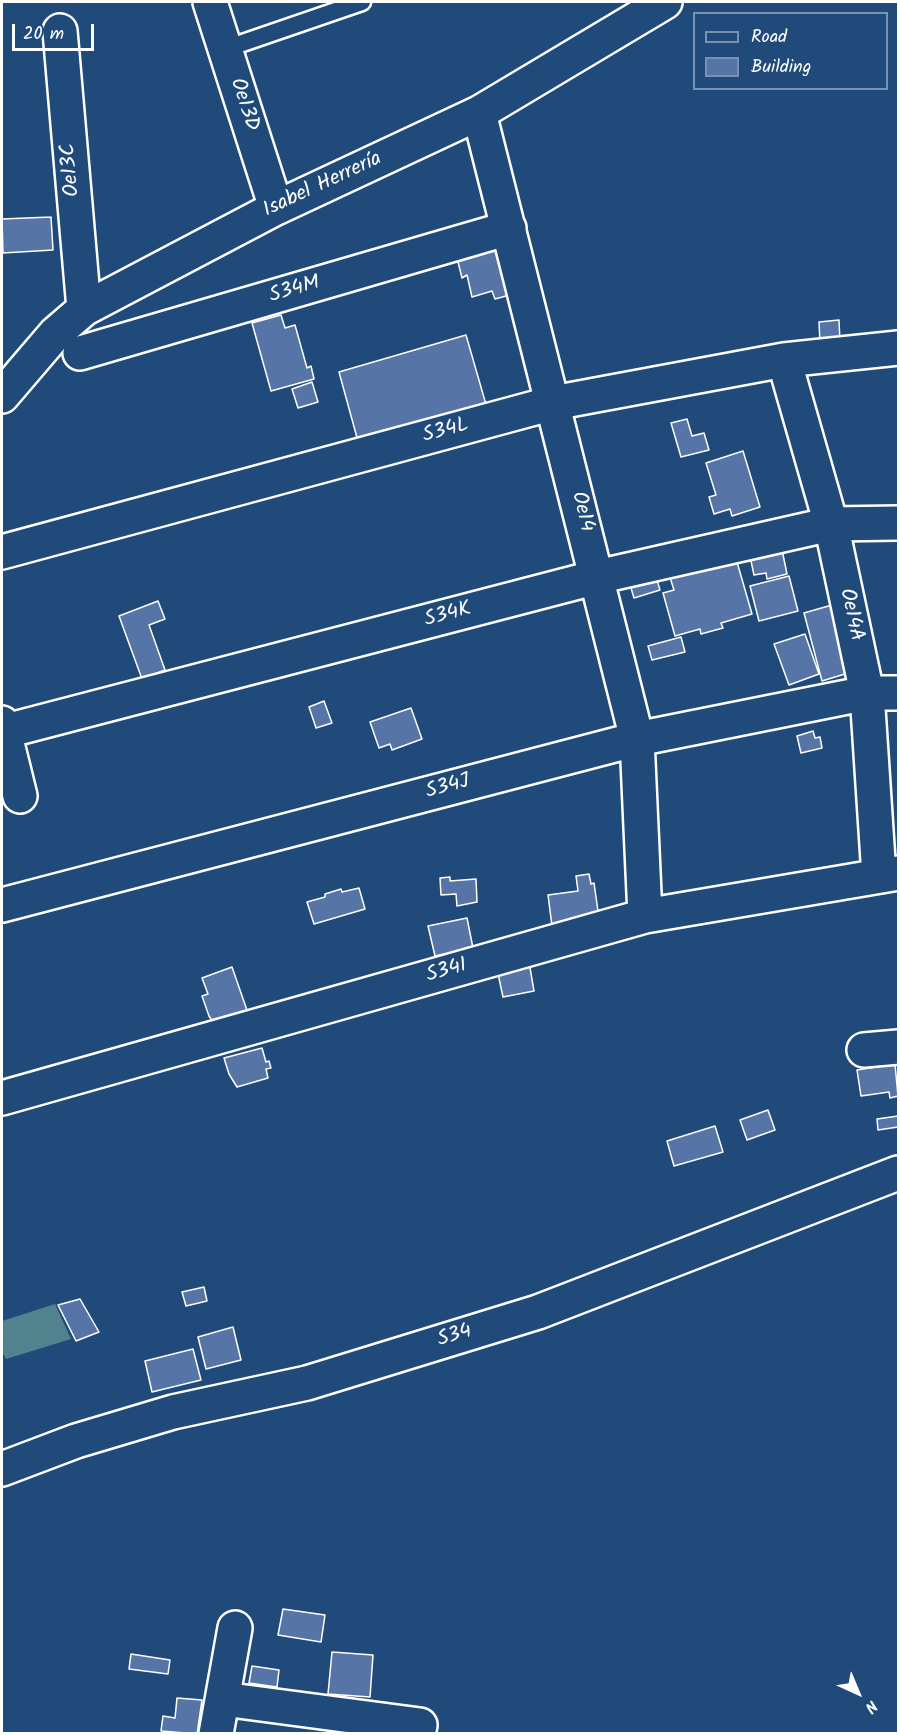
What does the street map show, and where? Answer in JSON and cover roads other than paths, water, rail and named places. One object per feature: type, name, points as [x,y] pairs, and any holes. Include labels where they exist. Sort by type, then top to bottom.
[{"type":"street","name":"Oe13D","points":[[210,2],[276,208]]},
{"type":"street","name":"Isabel Herrería","points":[[2,396],[55,334],[84,309],[276,208],[479,113],[665,2]]},
{"type":"street","name":"Oe13C","points":[[60,31],[84,309]]},
{"type":"street","name":"Oe14","points":[[479,113],[637,739],[645,916]]},
{"type":"street","name":"S34M","points":[[80,353],[509,228]]},
{"type":"street","name":"S34L","points":[[2,552],[553,403],[784,360],[898,348]]},
{"type":"street","name":"Oe14A","points":[[784,360],[831,525],[883,693],[889,875]]},
{"type":"street","name":"S34K","points":[[2,729],[597,577],[831,525],[898,523]]},
{"type":"street","name":"S34J","points":[[2,905],[637,739],[883,693]]},
{"type":"street","points":[[2,729],[20,796]]},
{"type":"street","name":"S34I","points":[[2,1098],[645,916],[889,875]]},
{"type":"street","points":[[864,1050],[898,1047]]},
{"type":"street","name":"S34","points":[[2,1469],[76,1441],[152,1418],[307,1383],[538,1312],[898,1173]]},
{"type":"street","points":[[216,1734],[235,1628]]},
{"type":"street","points":[[223,1699],[420,1725],[418,1734]]},
{"type":"lane","points":[[225,49],[362,2]]}]
